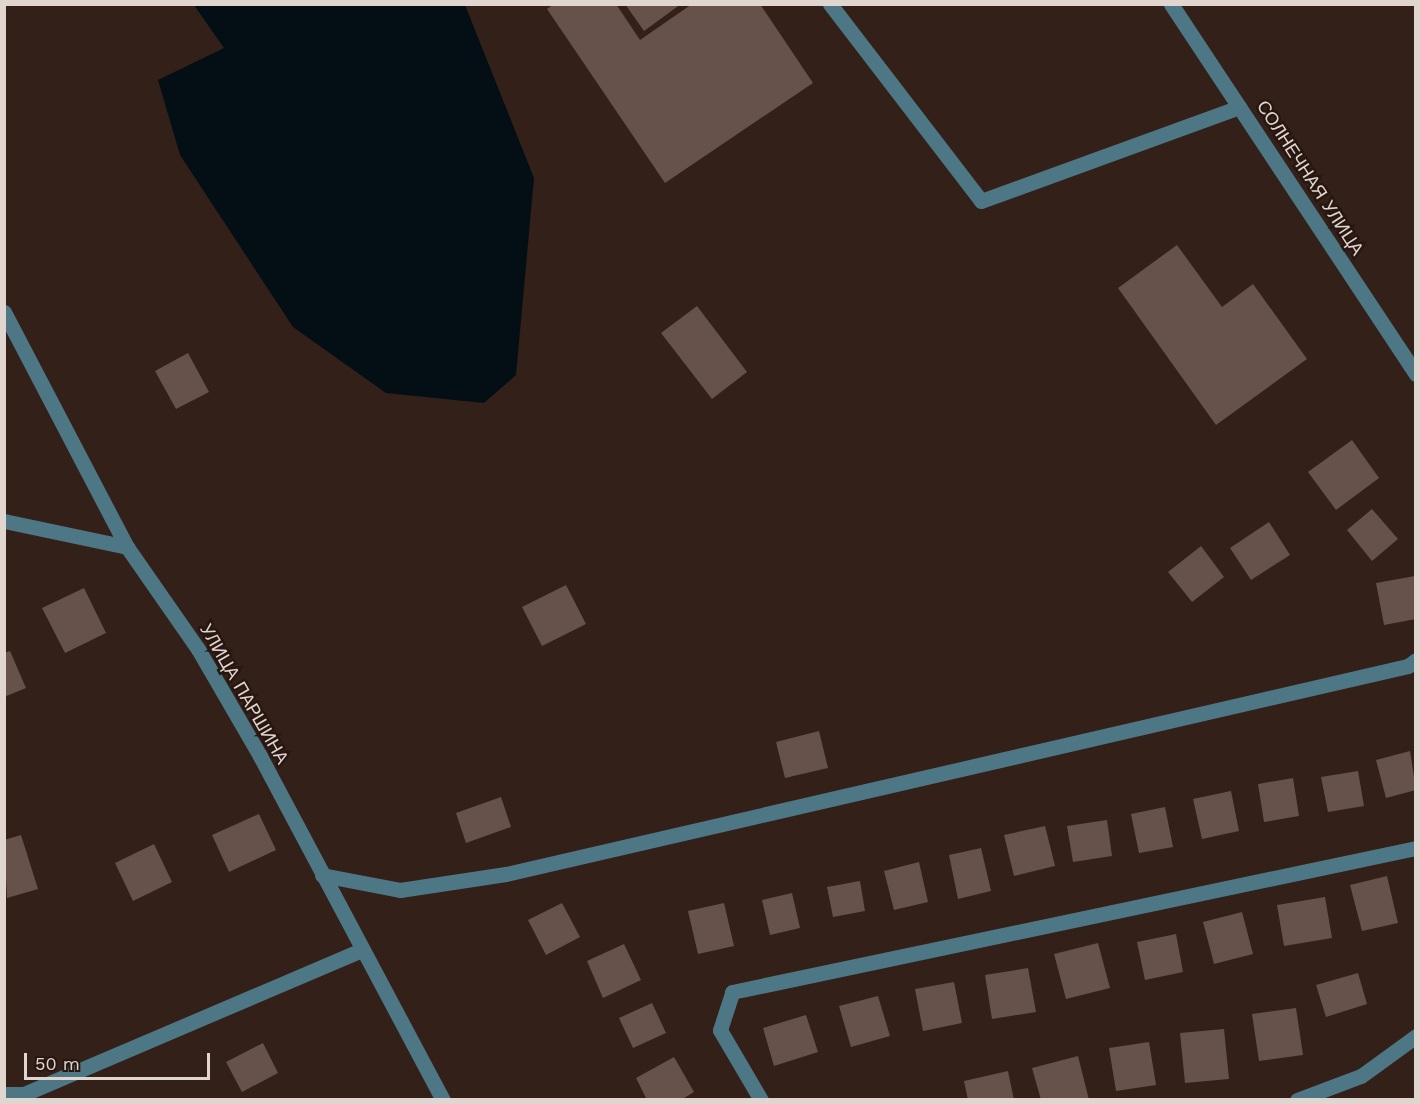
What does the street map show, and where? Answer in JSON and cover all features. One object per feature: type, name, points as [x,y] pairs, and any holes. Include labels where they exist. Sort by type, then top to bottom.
[{"type":"street","points":[[830,4],[981,201],[1239,107]]},
{"type":"street","name":"СОЛНЕЧНАЯ УЛИЦА","points":[[1171,4],[1416,374]]},
{"type":"street","name":"УЛИЦА ПАРШИНА","points":[[4,312],[127,547],[203,659],[443,1100]]},
{"type":"street","points":[[4,521],[127,547]]},
{"type":"street","points":[[321,875],[400,890],[506,874],[1408,666],[1416,660]]},
{"type":"street","points":[[761,1100],[720,1030],[732,992],[1416,848]]},
{"type":"street","points":[[4,1094],[24,1094],[362,950]]},
{"type":"street","points":[[1297,1100],[1361,1076],[1416,1036]]},
{"type":"shaded area","points":[[194,5],[465,5],[534,178],[516,375],[484,403],[386,393],[293,327],[180,155],[158,80],[224,48]]},
{"type":"building","points":[[554,4],[616,4],[640,40],[692,4],[760,4],[813,83],[665,183],[547,9]]},
{"type":"building","points":[[625,4],[681,4],[644,31]]},
{"type":"building","points":[[1177,245],[1222,307],[1253,284],[1307,359],[1216,425],[1118,288]]},
{"type":"building","points":[[697,306],[747,372],[712,399],[661,333]]},
{"type":"building","points":[[188,353],[209,392],[176,409],[155,371]]},
{"type":"building","points":[[1352,440],[1379,478],[1336,510],[1308,472]]},
{"type":"building","points":[[1372,509],[1398,539],[1372,561],[1347,530]]},
{"type":"building","points":[[1269,522],[1290,555],[1251,580],[1230,548]]},
{"type":"building","points":[[1201,546],[1224,577],[1192,602],[1168,572]]},
{"type":"building","points":[[1415,576],[1416,619],[1384,625],[1376,583]]},
{"type":"building","points":[[566,585],[586,624],[542,646],[522,607]]},
{"type":"building","points":[[84,588],[106,633],[65,653],[42,608]]},
{"type":"building","points":[[10,651],[26,688],[4,697],[4,653]]},
{"type":"building","points":[[819,731],[828,768],[785,778],[776,742]]},
{"type":"building","points":[[1410,751],[1416,790],[1386,798],[1376,760]]},
{"type":"building","points":[[1358,771],[1364,806],[1328,812],[1321,777]]},
{"type":"building","points":[[1293,778],[1299,816],[1264,822],[1258,784]]},
{"type":"building","points":[[1231,791],[1239,831],[1202,839],[1193,799]]},
{"type":"building","points":[[501,797],[511,827],[466,843],[456,813]]},
{"type":"building","points":[[1165,807],[1173,847],[1139,853],[1131,814]]},
{"type":"building","points":[[259,814],[276,850],[229,872],[212,835]]},
{"type":"building","points":[[1107,820],[1112,856],[1073,862],[1067,826]]},
{"type":"building","points":[[1045,826],[1055,866],[1014,876],[1004,835]]},
{"type":"building","points":[[21,835],[38,889],[7,898],[4,840]]},
{"type":"building","points":[[154,844],[172,882],[133,901],[115,863]]},
{"type":"building","points":[[981,848],[991,891],[958,899],[949,855]]},
{"type":"building","points":[[919,862],[928,902],[894,910],[884,871]]},
{"type":"building","points":[[1387,876],[1398,923],[1362,931],[1350,885]]},
{"type":"building","points":[[860,881],[865,911],[833,917],[827,887]]},
{"type":"building","points":[[792,893],[800,928],[770,935],[762,900]]},
{"type":"building","points":[[1325,897],[1332,938],[1284,946],[1277,905]]},
{"type":"building","points":[[562,903],[580,937],[546,955],[528,920]]},
{"type":"building","points":[[724,903],[734,946],[698,954],[688,911]]},
{"type":"building","points":[[1242,912],[1253,954],[1214,964],[1203,922]]},
{"type":"building","points":[[1176,934],[1183,972],[1145,980],[1137,942]]},
{"type":"building","points":[[1098,943],[1110,988],[1066,999],[1054,954]]},
{"type":"building","points":[[624,944],[641,980],[603,998],[587,961]]},
{"type":"building","points":[[1028,968],[1036,1012],[992,1019],[985,975]]},
{"type":"building","points":[[1358,973],[1367,1004],[1326,1017],[1316,985]]},
{"type":"building","points":[[954,982],[962,1023],[923,1031],[915,989]]},
{"type":"building","points":[[878,996],[890,1036],[851,1047],[839,1006]]},
{"type":"building","points":[[652,1003],[666,1033],[633,1048],[619,1018]]},
{"type":"building","points":[[1296,1008],[1303,1055],[1259,1061],[1252,1014]]},
{"type":"building","points":[[806,1015],[818,1052],[774,1066],[763,1028]]},
{"type":"building","points":[[1224,1029],[1229,1079],[1185,1083],[1180,1033]]},
{"type":"building","points":[[1149,1042],[1156,1085],[1116,1091],[1109,1048]]},
{"type":"building","points":[[263,1043],[278,1073],[242,1092],[226,1062]]},
{"type":"building","points":[[1078,1056],[1089,1100],[1041,1100],[1032,1068]]},
{"type":"building","points":[[674,1057],[694,1092],[681,1100],[647,1100],[636,1078]]},
{"type":"building","points":[[1008,1071],[1014,1100],[968,1100],[964,1081]]}]
